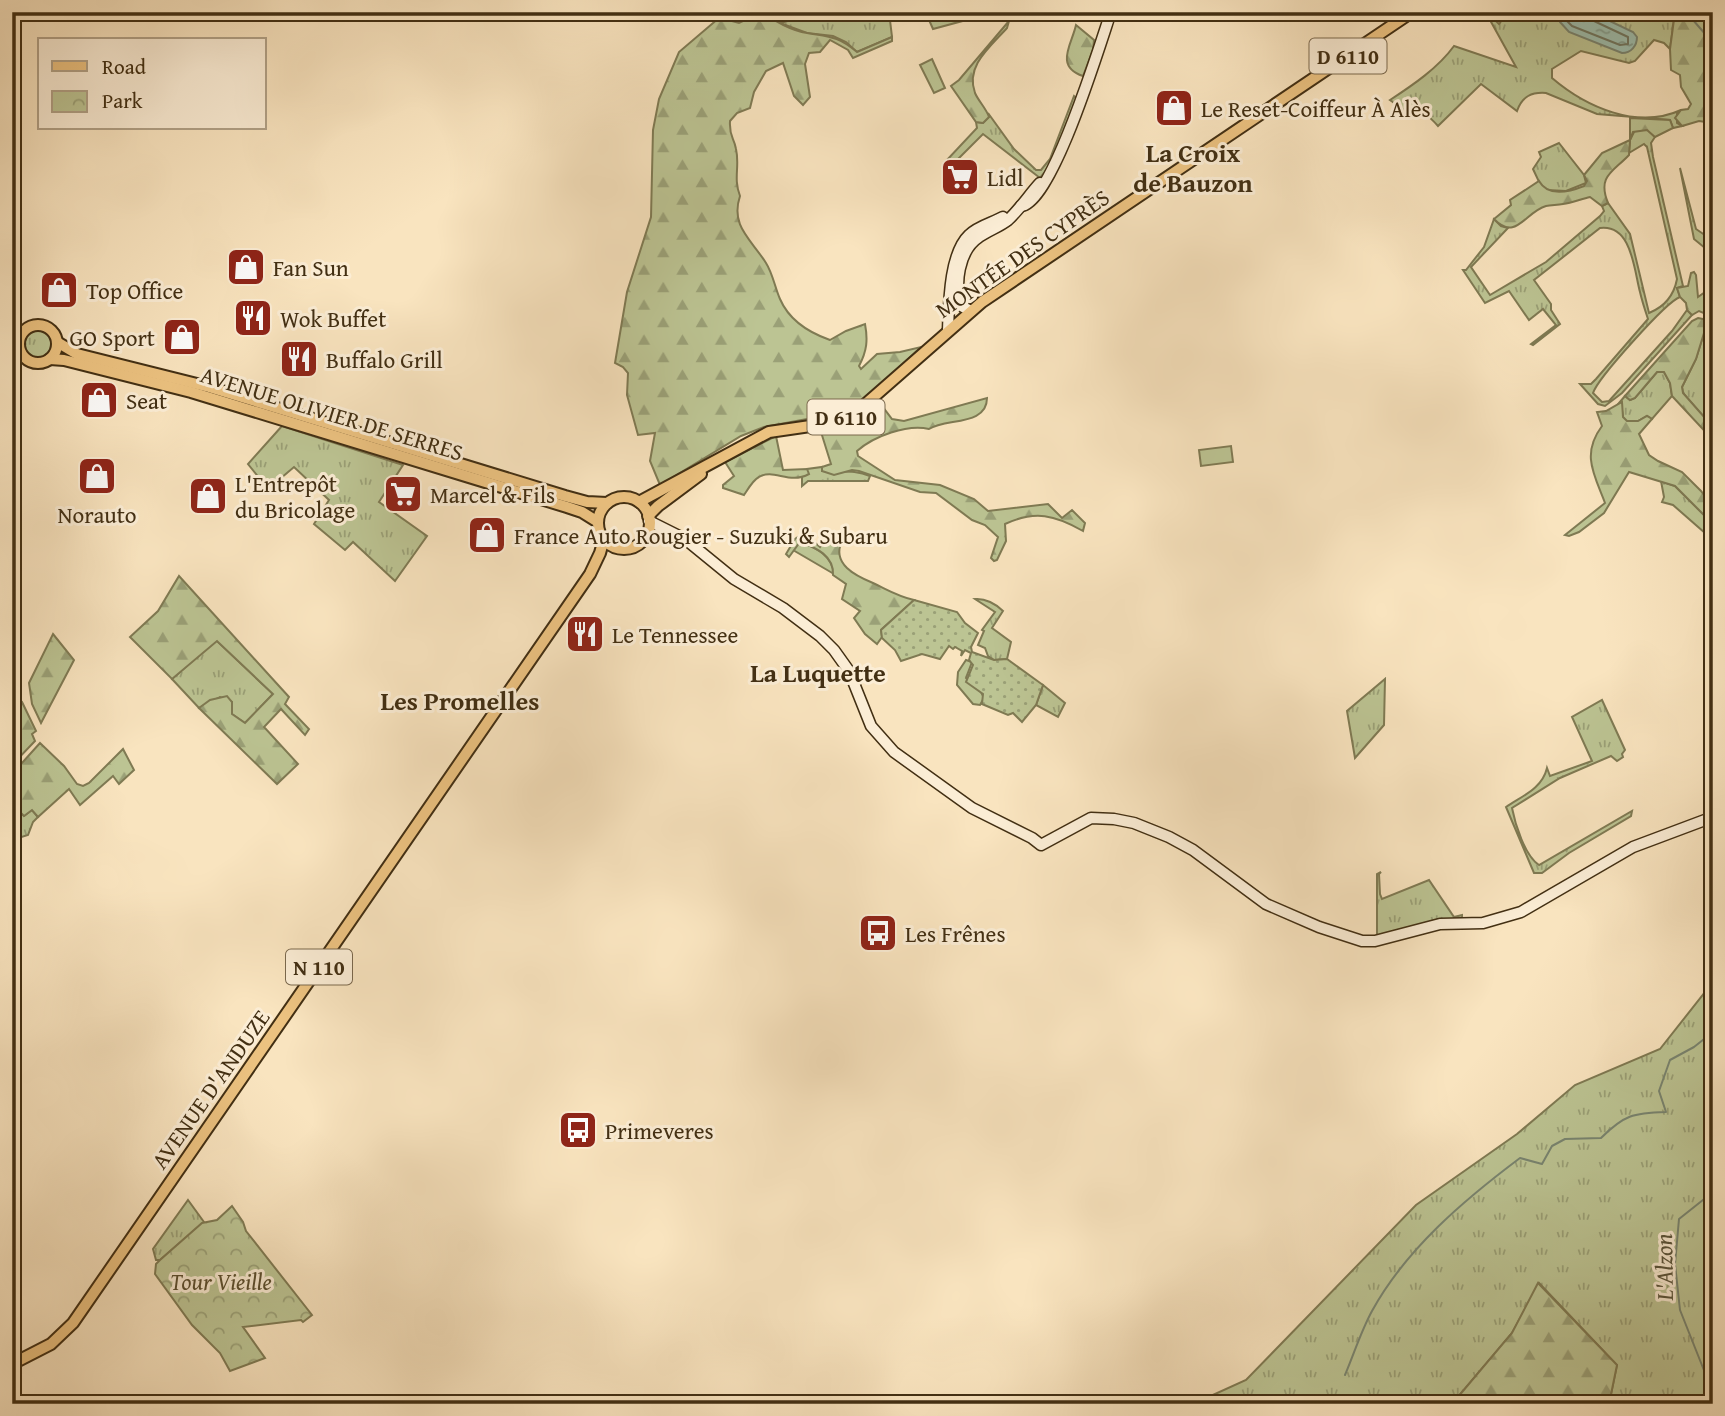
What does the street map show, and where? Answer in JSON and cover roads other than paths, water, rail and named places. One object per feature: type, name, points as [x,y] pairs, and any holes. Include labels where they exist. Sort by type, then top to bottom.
[{"type":"main road","name":"MONTÉE DES CYPRÈS","points":[[639,502],[769,432],[831,423],[847,417],[971,311],[1412,12]]},
{"type":"main road","points":[[33,326],[44,326],[52,332],[57,342],[54,354],[43,363],[32,363],[16,346],[19,342],[18,331],[33,326]]},
{"type":"main road","name":"AVENUE OLIVIER DE SERRES","points":[[57,342],[77,354],[176,377],[565,496],[587,502],[607,503]]},
{"type":"main road","name":"AVENUE OLIVIER DE SERRES","points":[[50,359],[64,360],[204,396],[582,512],[598,522]]},
{"type":"main road","name":"MONTÉE DES CYPRÈS","points":[[649,518],[658,506],[720,458]]},
{"type":"main road","points":[[620,498],[639,502],[649,518],[644,538],[633,547],[619,548],[604,539],[598,522],[607,503],[620,498]]},
{"type":"main road","name":"AVENUE D'ANDUZE","points":[[12,1364],[58,1339],[73,1323],[590,574],[604,539]]},
{"type":"main road","name":"AVENUE D'ANDUZE","points":[[590,574],[619,548]]},
{"type":"street","points":[[971,311],[963,307],[958,290],[959,275],[967,252],[977,239],[1005,222],[1050,172],[1070,130],[1111,12]]},
{"type":"street","points":[[948,330],[951,285],[962,244],[975,230],[1018,208]]},
{"type":"street","points":[[649,518],[685,539],[734,579],[783,608],[828,644],[849,671],[867,721],[876,733],[894,752],[972,808],[1041,845],[1091,818],[1134,823],[1193,850],[1255,897],[1278,910],[1337,934],[1371,942],[1432,925],[1483,923],[1503,919],[1521,912],[1633,847],[1713,817]]},
{"type":"street","points":[[644,538],[662,534],[675,535]]},
{"type":"water","points":[[1560,12],[1591,12],[1633,32],[1637,37],[1636,43],[1631,50],[1622,53],[1569,32],[1560,22]]},
{"type":"waterway","name":"L'Alzon","points":[[1686,12],[1713,43]]},
{"type":"waterway","points":[[1345,1375],[1368,1319],[1386,1288],[1419,1246],[1438,1227],[1520,1158],[1542,1164],[1552,1146],[1565,1139],[1601,1138],[1616,1124],[1630,1117],[1666,1112],[1659,1091],[1670,1060],[1694,1047],[1713,1032]]},
{"type":"waterway","name":"L'Alzon","points":[[1713,1192],[1679,1219],[1675,1264],[1680,1310],[1713,1393]]},
{"type":"place","name":"Le Reset-Coiffeur À Alès","points":[[1174,108]]},
{"type":"place","name":"Lidl","points":[[960,177]]},
{"type":"place","name":"Fan Sun","points":[[246,267]]},
{"type":"place","name":"Top Office","points":[[59,290]]},
{"type":"place","name":"Wok Buffet","points":[[253,318]]},
{"type":"place","name":"GO Sport","points":[[182,337]]},
{"type":"place","name":"Buffalo Grill","points":[[299,359]]},
{"type":"place","name":"Seat","points":[[99,400]]},
{"type":"place","name":"Norauto","points":[[97,476]]},
{"type":"place","name":"Marcel & Fils","points":[[403,494]]},
{"type":"place","name":"L'Entrepôt du Bricolage","points":[[208,496]]},
{"type":"place","name":"France Auto Rougier - Suzuki & Subaru","points":[[487,535]]},
{"type":"place","name":"Le Tennessee","points":[[585,634]]},
{"type":"place","name":"Les Frênes","points":[[878,933]]},
{"type":"place","name":"Primeveres","points":[[578,1130]]},
{"type":"district","name":"La Croix de Bauzon","points":[[1193,167]]},
{"type":"district","name":"La Luquette","points":[[818,672]]},
{"type":"district","name":"Les Promelles","points":[[460,700]]},
{"type":"park label","name":"Tour Vieille","points":[[221,1281]]}]
